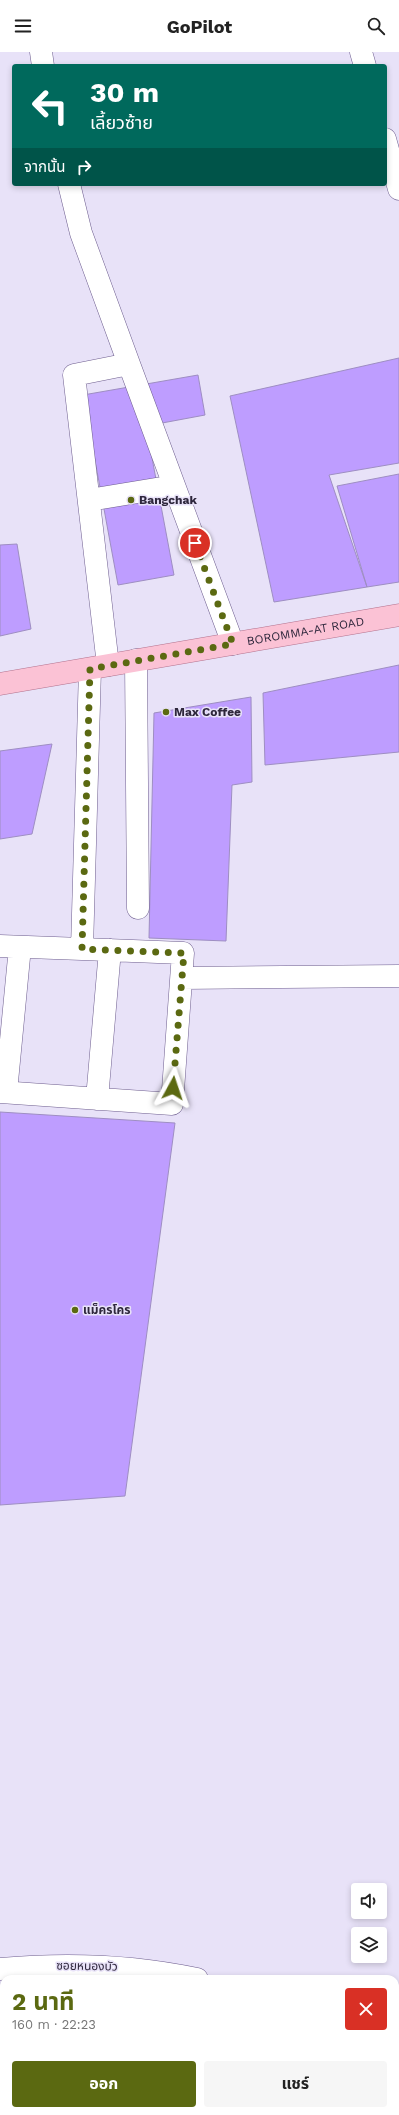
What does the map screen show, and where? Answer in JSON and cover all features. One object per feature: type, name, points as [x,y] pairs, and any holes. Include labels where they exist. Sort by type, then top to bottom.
[{"type":"main road","name":"BOROMMA-AT ROAD","points":[[0,684],[399,614]]},
{"type":"street","points":[[41,52],[43,64]]},
{"type":"street","points":[[361,52],[364,64]]},
{"type":"street","points":[[387,146],[399,189]]},
{"type":"street","points":[[70,186],[82,232],[129,364],[233,644]]},
{"type":"street","points":[[82,949],[99,667],[90,500],[74,375],[129,364]]},
{"type":"street","points":[[90,500],[174,486]]},
{"type":"street","points":[[136,660],[138,908]]},
{"type":"street","points":[[10,946],[184,953],[172,1104],[3,1092],[10,946]]},
{"type":"street","points":[[97,1099],[110,950]]},
{"type":"street","points":[[182,978],[399,976]]},
{"type":"street","name":"ซอยหนองบัว","points":[[0,1969],[41,1965],[124,1966],[172,1975]]},
{"type":"building","points":[[399,358],[399,463],[329,475],[367,587],[274,602],[230,396]]},
{"type":"building","name":"Bangchak","points":[[198,375],[205,415],[146,426],[174,575],[118,585],[83,395]]},
{"type":"building","points":[[399,474],[399,582],[367,587],[337,486]]},
{"type":"building","points":[[17,544],[31,629],[0,636],[0,545]]},
{"type":"building","points":[[399,665],[399,752],[265,765],[263,693]]},
{"type":"building","points":[[251,697],[252,782],[232,785],[226,941],[149,938],[154,713]]},
{"type":"building","points":[[52,744],[32,834],[0,839],[0,751]]},
{"type":"building","name":"แม็ครโคร","points":[[0,1112],[175,1123],[125,1496],[0,1505]]},
{"type":"place","name":"Bangchak","points":[[131,500]]},
{"type":"place","name":"Max Coffee","points":[[166,712]]},
{"type":"place","name":"แม็ครโคร","points":[[75,1310]]},
{"type":"route","points":[[173,1088],[184,953],[82,949],[90,669],[233,644],[195,543]]}]
